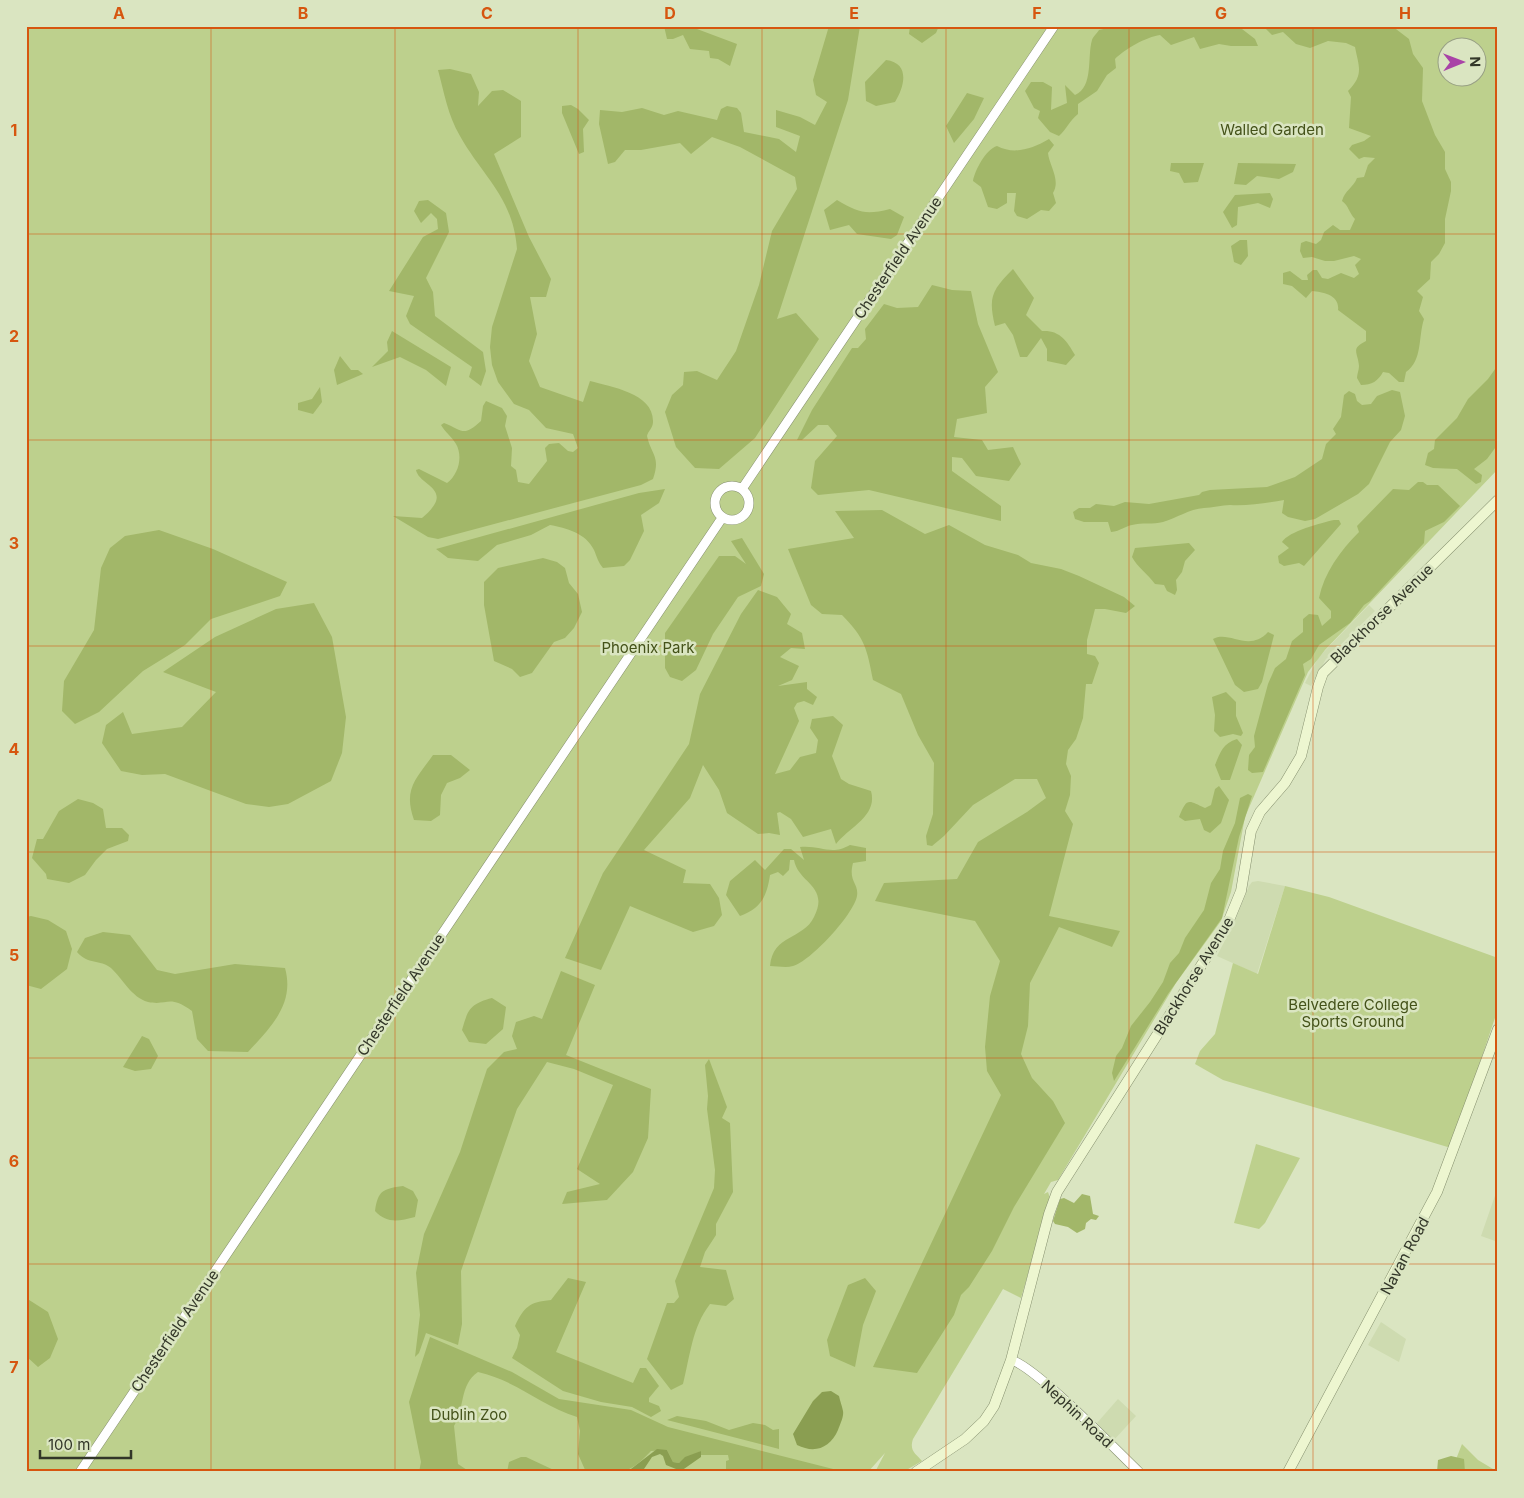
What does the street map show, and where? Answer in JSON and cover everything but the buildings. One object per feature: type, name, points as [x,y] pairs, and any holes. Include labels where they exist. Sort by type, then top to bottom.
[{"type":"main road","name":"Blackhorse Avenue","points":[[916,1472],[959,1444],[984,1421],[1001,1392],[1055,1197],[1227,926],[1241,891],[1251,831],[1260,812],[1285,783],[1301,756],[1323,673],[1498,500]]},
{"type":"main road","name":"Navan Road","points":[[1288,1472],[1437,1192],[1498,1029]]},
{"type":"street","name":"Chesterfield Avenue","points":[[742,489],[1054,26]]},
{"type":"street","points":[[730,486],[742,489],[748,498],[749,504],[745,514],[736,520],[722,518],[714,505],[716,496],[720,491],[730,486]]},
{"type":"street","name":"Chesterfield Avenue","points":[[80,1472],[722,518]]},
{"type":"street","name":"Nephin Road","points":[[1011,1360],[1026,1368],[1139,1472]]},
{"type":"shaded area","points":[[664,26],[689,26],[737,44],[730,66],[718,59],[710,58],[709,51],[690,49],[683,35],[667,39]]},
{"type":"shaded area","points":[[829,26],[860,26],[848,100],[777,319],[796,313],[819,339],[755,438],[719,469],[695,468],[676,447],[665,412],[672,395],[683,385],[684,372],[697,371],[717,380],[736,351],[759,285],[772,231],[797,189],[795,177],[740,147],[712,137],[691,154],[680,143],[641,150],[625,150],[615,162],[608,164],[599,124],[600,110],[622,112],[642,108],[664,115],[678,111],[717,120],[721,109],[727,106],[737,108],[741,113],[744,132],[779,139],[796,152],[800,136],[776,127],[776,110],[800,117],[815,125],[827,102],[816,95],[813,80]]},
{"type":"shaded area","points":[[910,26],[939,26],[936,33],[922,43],[909,34]]},
{"type":"shaded area","points":[[1117,26],[1242,26],[1242,29],[1255,39],[1258,46],[1219,44],[1200,49],[1194,37],[1171,45],[1160,35],[1148,38],[1115,59],[1116,68],[1107,75],[1097,91],[1078,104],[1078,114],[1059,136],[1050,132],[1038,118],[1040,111],[1034,108],[1025,91],[1031,82],[1043,82],[1052,87],[1051,110],[1067,103],[1065,85],[1075,95],[1085,85],[1093,38],[1099,30]]},
{"type":"shaded area","points":[[1263,26],[1392,26],[1409,39],[1413,54],[1423,68],[1422,101],[1435,135],[1445,152],[1445,169],[1451,182],[1451,191],[1445,219],[1445,243],[1439,254],[1431,262],[1430,279],[1417,291],[1423,297],[1419,311],[1424,319],[1418,355],[1406,372],[1404,382],[1399,382],[1389,373],[1383,372],[1374,382],[1361,385],[1357,378],[1359,366],[1356,349],[1366,341],[1366,331],[1338,310],[1336,301],[1330,295],[1312,291],[1306,298],[1292,286],[1283,284],[1283,273],[1290,271],[1302,280],[1308,280],[1307,275],[1313,270],[1317,270],[1322,278],[1328,279],[1341,273],[1354,278],[1359,274],[1355,265],[1361,259],[1354,256],[1334,261],[1325,261],[1312,257],[1303,258],[1300,251],[1301,243],[1306,241],[1316,244],[1321,240],[1324,232],[1333,225],[1340,230],[1350,230],[1355,219],[1342,201],[1357,178],[1364,177],[1368,165],[1375,158],[1364,157],[1359,159],[1349,149],[1352,145],[1364,141],[1371,136],[1349,128],[1351,97],[1348,91],[1356,80],[1359,70],[1355,47],[1346,43],[1328,41],[1310,48],[1296,44],[1283,32],[1272,35]]},
{"type":"shaded area","points":[[886,60],[894,62],[899,66],[902,70],[903,82],[895,102],[876,106],[866,101],[865,82]]},
{"type":"shaded area","points":[[450,69],[471,74],[479,92],[478,106],[492,91],[503,90],[521,101],[521,137],[494,154],[529,237],[551,279],[546,297],[530,297],[537,334],[529,361],[540,387],[583,402],[590,381],[619,389],[639,398],[647,404],[651,412],[653,424],[647,436],[656,465],[653,479],[641,485],[438,539],[428,537],[393,516],[422,518],[436,501],[436,494],[433,489],[416,470],[419,469],[447,483],[457,470],[459,465],[458,449],[441,425],[444,423],[467,431],[481,421],[483,406],[486,401],[502,408],[507,416],[505,426],[512,448],[511,466],[516,470],[518,482],[529,484],[547,461],[545,448],[549,444],[559,443],[568,451],[573,452],[578,448],[573,434],[546,428],[529,410],[514,404],[498,382],[492,365],[490,347],[492,327],[517,249],[510,215],[503,201],[460,136],[452,120],[438,70]]},
{"type":"shaded area","points":[[967,93],[984,98],[974,119],[954,143],[946,126]]},
{"type":"shaded area","points":[[571,105],[589,120],[583,129],[584,152],[579,154],[562,113],[562,106]]},
{"type":"shaded area","points":[[1049,139],[1054,145],[1048,153],[1056,183],[1053,193],[1056,203],[1049,211],[1041,210],[1027,219],[1017,216],[1014,211],[1016,193],[1007,193],[1007,203],[997,209],[988,207],[981,187],[973,181],[985,155],[997,146],[1003,149],[1023,150]]},
{"type":"shaded area","points":[[1171,163],[1204,163],[1198,182],[1184,183],[1179,173],[1170,171]]},
{"type":"shaded area","points":[[1238,163],[1296,164],[1293,172],[1279,179],[1257,176],[1246,185],[1234,184]]},
{"type":"shaded area","points":[[1270,193],[1273,199],[1270,208],[1258,203],[1238,207],[1237,225],[1232,228],[1223,212],[1235,195]]},
{"type":"shaded area","points":[[428,200],[446,213],[449,232],[426,278],[433,292],[435,316],[483,352],[486,371],[481,386],[469,377],[472,367],[410,324],[406,316],[414,296],[389,291],[423,237],[438,229],[437,219],[431,213],[421,223],[414,211],[419,201]]},
{"type":"shaded area","points":[[837,200],[863,212],[890,209],[904,217],[897,235],[891,239],[857,234],[849,225],[830,230],[824,210]]},
{"type":"shaded area","points":[[1240,240],[1247,240],[1248,256],[1241,265],[1234,262],[1231,246]]},
{"type":"shaded area","points":[[1013,269],[1034,298],[1026,315],[1042,331],[1054,332],[1062,337],[1075,355],[1066,365],[1047,361],[1047,349],[1041,338],[1027,357],[1020,357],[1013,335],[1005,323],[995,326],[992,308],[994,294],[1000,283]]},
{"type":"shaded area","points":[[932,285],[952,290],[971,291],[978,324],[998,372],[985,387],[987,413],[957,419],[954,437],[982,440],[988,450],[1013,447],[1021,464],[1009,481],[976,476],[962,458],[952,457],[952,471],[1001,506],[1001,521],[869,490],[818,495],[811,488],[815,461],[837,436],[828,425],[818,425],[802,440],[797,440],[812,410],[852,348],[858,348],[866,339],[865,329],[884,304],[897,308],[918,307]]},
{"type":"shaded area","points":[[392,331],[451,367],[446,386],[426,370],[400,357],[372,367],[388,351],[387,342]]},
{"type":"shaded area","points":[[340,356],[351,370],[358,370],[363,374],[337,385],[334,370]]},
{"type":"shaded area","points":[[1498,365],[1498,444],[1487,459],[1474,469],[1482,475],[1481,482],[1476,484],[1457,469],[1433,468],[1425,465],[1428,453],[1434,449],[1435,440],[1457,418],[1468,399],[1488,379]]},
{"type":"shaded area","points":[[320,387],[322,402],[313,414],[298,410],[298,403],[312,399]]},
{"type":"shaded area","points":[[1392,390],[1400,392],[1405,416],[1401,430],[1390,442],[1369,484],[1358,494],[1315,519],[1305,521],[1288,517],[1282,513],[1284,500],[1199,509],[1163,522],[1136,524],[1111,532],[1108,522],[1084,522],[1075,519],[1073,512],[1079,508],[1090,508],[1096,504],[1114,506],[1125,502],[1149,504],[1199,495],[1210,490],[1267,487],[1295,477],[1322,459],[1326,444],[1336,434],[1333,429],[1341,417],[1344,395],[1349,391],[1355,394],[1357,401],[1362,405],[1371,404],[1377,396]]},
{"type":"shaded area","points":[[1418,482],[1423,482],[1427,485],[1438,485],[1460,506],[1444,522],[1425,531],[1424,543],[1370,601],[1364,605],[1350,623],[1319,645],[1311,659],[1303,664],[1305,675],[1263,772],[1252,773],[1248,770],[1249,755],[1255,747],[1254,736],[1268,684],[1275,668],[1286,659],[1292,641],[1303,632],[1303,619],[1309,614],[1318,615],[1322,626],[1331,618],[1331,611],[1319,598],[1329,571],[1345,547],[1359,532],[1357,526],[1393,489],[1409,490]]},
{"type":"shaded area","points":[[665,489],[659,503],[641,515],[644,531],[630,560],[624,566],[603,568],[586,539],[575,532],[550,525],[531,535],[497,545],[478,561],[448,558],[436,549],[639,493]]},
{"type":"shaded area","points":[[882,510],[925,534],[949,525],[985,545],[1018,555],[1031,563],[1061,569],[1079,576],[1124,597],[1135,606],[1126,613],[1095,609],[1087,640],[1087,654],[1095,656],[1099,663],[1092,684],[1086,684],[1083,718],[1076,739],[1068,750],[1066,764],[1071,776],[1070,795],[1065,811],[1073,824],[1049,916],[1120,931],[1112,947],[1059,927],[1030,983],[1028,1026],[1021,1054],[1032,1078],[1053,1101],[1065,1123],[1014,1207],[992,1251],[969,1287],[961,1295],[954,1315],[917,1373],[873,1367],[1001,1095],[987,1071],[985,1047],[990,996],[1000,961],[975,921],[875,901],[884,883],[957,879],[978,842],[1046,798],[1037,779],[1015,779],[973,805],[944,836],[932,846],[927,845],[926,836],[933,814],[934,763],[918,735],[901,694],[873,680],[867,652],[856,630],[842,615],[822,614],[811,605],[788,549],[854,538],[835,511]]},
{"type":"shaded area","points":[[1339,520],[1341,524],[1304,566],[1299,563],[1284,566],[1279,563],[1278,556],[1289,548],[1282,542],[1291,534]]},
{"type":"shaded area","points":[[159,530],[213,549],[287,582],[280,596],[211,619],[185,645],[143,671],[99,712],[75,724],[62,711],[64,681],[94,630],[101,568],[110,548],[125,536]]},
{"type":"shaded area","points":[[742,538],[764,574],[761,586],[738,597],[713,634],[696,670],[682,681],[670,677],[665,668],[665,633],[719,556],[735,556],[746,564],[731,541]]},
{"type":"shaded area","points":[[1189,543],[1195,550],[1185,561],[1182,572],[1176,580],[1177,590],[1175,595],[1167,591],[1164,585],[1155,584],[1132,557],[1135,548]]},
{"type":"shaded area","points":[[543,558],[557,562],[565,568],[569,583],[578,594],[582,612],[574,628],[565,638],[554,642],[532,673],[520,677],[512,669],[494,661],[484,605],[484,582],[498,568]]},
{"type":"shaded area","points":[[758,590],[777,597],[791,614],[787,624],[802,633],[805,649],[791,648],[780,657],[799,666],[792,680],[778,686],[807,682],[807,689],[817,697],[813,705],[804,701],[797,703],[794,708],[799,721],[775,774],[790,770],[800,757],[816,753],[818,740],[810,728],[812,719],[833,716],[843,725],[832,756],[841,779],[849,784],[871,791],[872,800],[870,807],[861,820],[836,844],[831,829],[803,837],[791,819],[780,812],[777,813],[780,835],[758,834],[727,813],[719,790],[703,765],[690,798],[644,850],[686,870],[683,883],[710,884],[719,898],[722,915],[714,926],[693,932],[630,906],[601,970],[565,958],[603,873],[689,744],[700,694],[741,614]]},
{"type":"shaded area","points":[[314,603],[332,637],[346,717],[342,753],[331,781],[288,804],[269,807],[246,804],[165,774],[142,775],[121,771],[102,743],[106,725],[123,712],[132,734],[182,727],[216,692],[163,672],[215,637],[276,609]]},
{"type":"shaded area","points":[[1369,605],[1375,611],[1326,659],[1311,686],[1305,683],[1318,658]]},
{"type":"shaded area","points":[[1268,632],[1274,635],[1262,682],[1258,689],[1244,692],[1235,685],[1213,639],[1226,637],[1254,641]]},
{"type":"shaded area","points":[[1226,692],[1236,702],[1236,716],[1243,733],[1241,736],[1233,734],[1220,737],[1214,731],[1215,715],[1212,697]]},
{"type":"shaded area","points":[[1237,739],[1242,745],[1230,780],[1221,780],[1215,765],[1225,746]]},
{"type":"shaded area","points":[[433,755],[451,755],[470,770],[460,778],[447,783],[441,795],[440,815],[431,821],[414,820],[410,800],[413,785]]},
{"type":"shaded area","points":[[1219,786],[1229,800],[1221,823],[1210,833],[1204,830],[1200,819],[1185,821],[1179,817],[1186,803],[1195,803],[1205,808],[1211,805],[1215,789]]},
{"type":"shaded area","points":[[1248,794],[1252,796],[1239,837],[1222,918],[1168,994],[1114,1081],[1112,1073],[1116,1056],[1122,1048],[1131,1026],[1163,982],[1170,963],[1179,953],[1185,938],[1204,910],[1211,883],[1220,869],[1223,851],[1235,823],[1240,798]]},
{"type":"shaded area","points":[[78,799],[93,803],[103,809],[106,828],[122,828],[129,835],[128,841],[107,849],[85,875],[69,883],[47,879],[46,874],[32,858],[37,839],[43,839],[59,811]]},
{"type":"shaded area","points":[[850,845],[866,848],[866,861],[853,863],[852,874],[857,888],[857,896],[848,914],[820,947],[801,963],[790,967],[770,966],[772,956],[782,942],[803,930],[814,917],[818,907],[816,891],[801,874],[794,860],[790,860],[789,870],[783,876],[778,872],[770,875],[762,901],[753,910],[740,916],[726,895],[730,881],[755,860],[765,870],[784,849],[791,849],[804,860],[800,847],[837,850]]},
{"type":"shaded area","points":[[1258,881],[1285,886],[1257,974],[1217,956],[1249,886],[1252,882]]},
{"type":"shaded area","points":[[31,916],[48,920],[66,931],[72,949],[67,969],[41,989],[26,985],[26,917]]},
{"type":"shaded area","points":[[103,932],[130,935],[157,970],[175,974],[235,964],[285,968],[287,993],[284,1004],[272,1024],[248,1052],[208,1051],[197,1039],[192,1011],[178,1003],[155,1003],[142,1000],[107,965],[85,959],[77,952],[85,938]]},
{"type":"shaded area","points":[[561,971],[595,985],[566,1055],[651,1089],[648,1138],[633,1172],[607,1200],[562,1204],[567,1192],[600,1184],[577,1169],[613,1085],[574,1069],[547,1062],[517,1109],[461,1271],[462,1324],[458,1345],[426,1333],[419,1353],[415,1357],[420,1315],[416,1273],[424,1234],[460,1152],[487,1069],[504,1052],[517,1049],[512,1036],[516,1022],[534,1016],[542,1019]]},
{"type":"shaded area","points":[[492,998],[506,1007],[503,1029],[486,1044],[469,1042],[462,1030],[468,1012],[474,1005]]},
{"type":"shaded area","points":[[142,1036],[149,1039],[158,1056],[151,1069],[135,1071],[123,1067]]},
{"type":"shaded area","points":[[709,1059],[727,1107],[722,1118],[730,1123],[733,1192],[716,1224],[716,1235],[705,1252],[700,1267],[726,1270],[734,1299],[726,1306],[710,1304],[695,1332],[683,1384],[671,1390],[647,1359],[667,1303],[674,1303],[679,1297],[675,1281],[714,1188],[715,1170],[707,1109],[708,1096],[705,1065]]},
{"type":"shaded area","points":[[403,1186],[413,1191],[418,1200],[415,1217],[389,1220],[375,1211],[378,1199],[383,1192],[391,1188]]},
{"type":"shaded area","points":[[1498,1187],[1498,1242],[1481,1236]]},
{"type":"shaded area","points":[[1082,1194],[1090,1196],[1093,1214],[1099,1216],[1096,1220],[1091,1219],[1086,1223],[1085,1229],[1077,1233],[1068,1227],[1055,1224],[1053,1221],[1060,1199],[1064,1198],[1074,1203]]},
{"type":"shaded area","points":[[568,1278],[586,1282],[556,1352],[633,1383],[640,1368],[646,1368],[659,1386],[649,1398],[649,1402],[659,1406],[661,1411],[651,1417],[632,1407],[601,1402],[563,1391],[512,1358],[520,1335],[515,1326],[521,1314],[532,1304],[551,1300]]},
{"type":"shaded area","points":[[865,1278],[876,1291],[863,1325],[855,1367],[830,1356],[827,1340],[848,1285]]},
{"type":"shaded area","points":[[26,1298],[48,1312],[58,1339],[50,1358],[38,1367],[26,1356]]},
{"type":"shaded area","points":[[1381,1322],[1406,1339],[1399,1362],[1368,1345]]},
{"type":"shaded area","points":[[430,1337],[512,1372],[559,1399],[631,1410],[668,1427],[845,1472],[726,1472],[726,1461],[729,1460],[728,1455],[701,1455],[701,1451],[679,1463],[673,1462],[667,1450],[651,1451],[635,1466],[622,1472],[586,1472],[578,1454],[580,1431],[577,1417],[504,1381],[478,1372],[472,1377],[465,1390],[460,1412],[454,1426],[458,1464],[470,1472],[419,1472],[421,1462],[409,1402]]},
{"type":"shaded area","points":[[831,1391],[839,1396],[843,1411],[842,1420],[835,1436],[821,1448],[810,1449],[797,1445],[793,1434],[813,1401],[822,1392]]},
{"type":"shaded area","points":[[1118,1399],[1136,1416],[1113,1441],[1097,1423]]},
{"type":"shaded area","points":[[677,1416],[706,1421],[729,1430],[753,1423],[765,1425],[773,1430],[779,1429],[779,1449],[667,1420]]},
{"type":"shaded area","points":[[657,1449],[667,1450],[673,1462],[679,1463],[685,1457],[701,1451],[701,1457],[681,1471],[666,1465],[663,1456],[660,1454],[652,1457],[642,1472],[627,1472]]},
{"type":"shaded area","points":[[1451,1456],[1464,1459],[1465,1472],[1437,1472],[1438,1460]]},
{"type":"shaded area","points":[[526,1457],[558,1472],[507,1472],[509,1462]]},
{"type":"green space","name":"Phoenix Park","points":[[26,26],[1498,26],[1498,469],[1325,650],[1308,672],[1245,817],[1231,892],[1221,921],[1176,983],[1058,1180],[1051,1182],[1044,1194],[1048,1192],[1050,1198],[1021,1298],[1003,1289],[913,1439],[912,1447],[915,1454],[922,1461],[903,1472],[875,1472],[885,1453],[868,1472],[26,1472]]},
{"type":"green space","name":"Belvedere College Sports Ground","points":[[1285,886],[1329,897],[1498,958],[1498,1009],[1451,1148],[1223,1080],[1195,1064],[1200,1051],[1215,1034],[1233,963],[1258,974]]},
{"type":"green space","points":[[1256,1144],[1300,1158],[1265,1223],[1259,1229],[1234,1223]]},
{"type":"green space","points":[[1462,1444],[1478,1460],[1498,1472],[1451,1472]]},
{"type":"park label","name":"Walled Garden","points":[[1272,130]]},
{"type":"park label","name":"Dublin Zoo","points":[[469,1415]]}]
